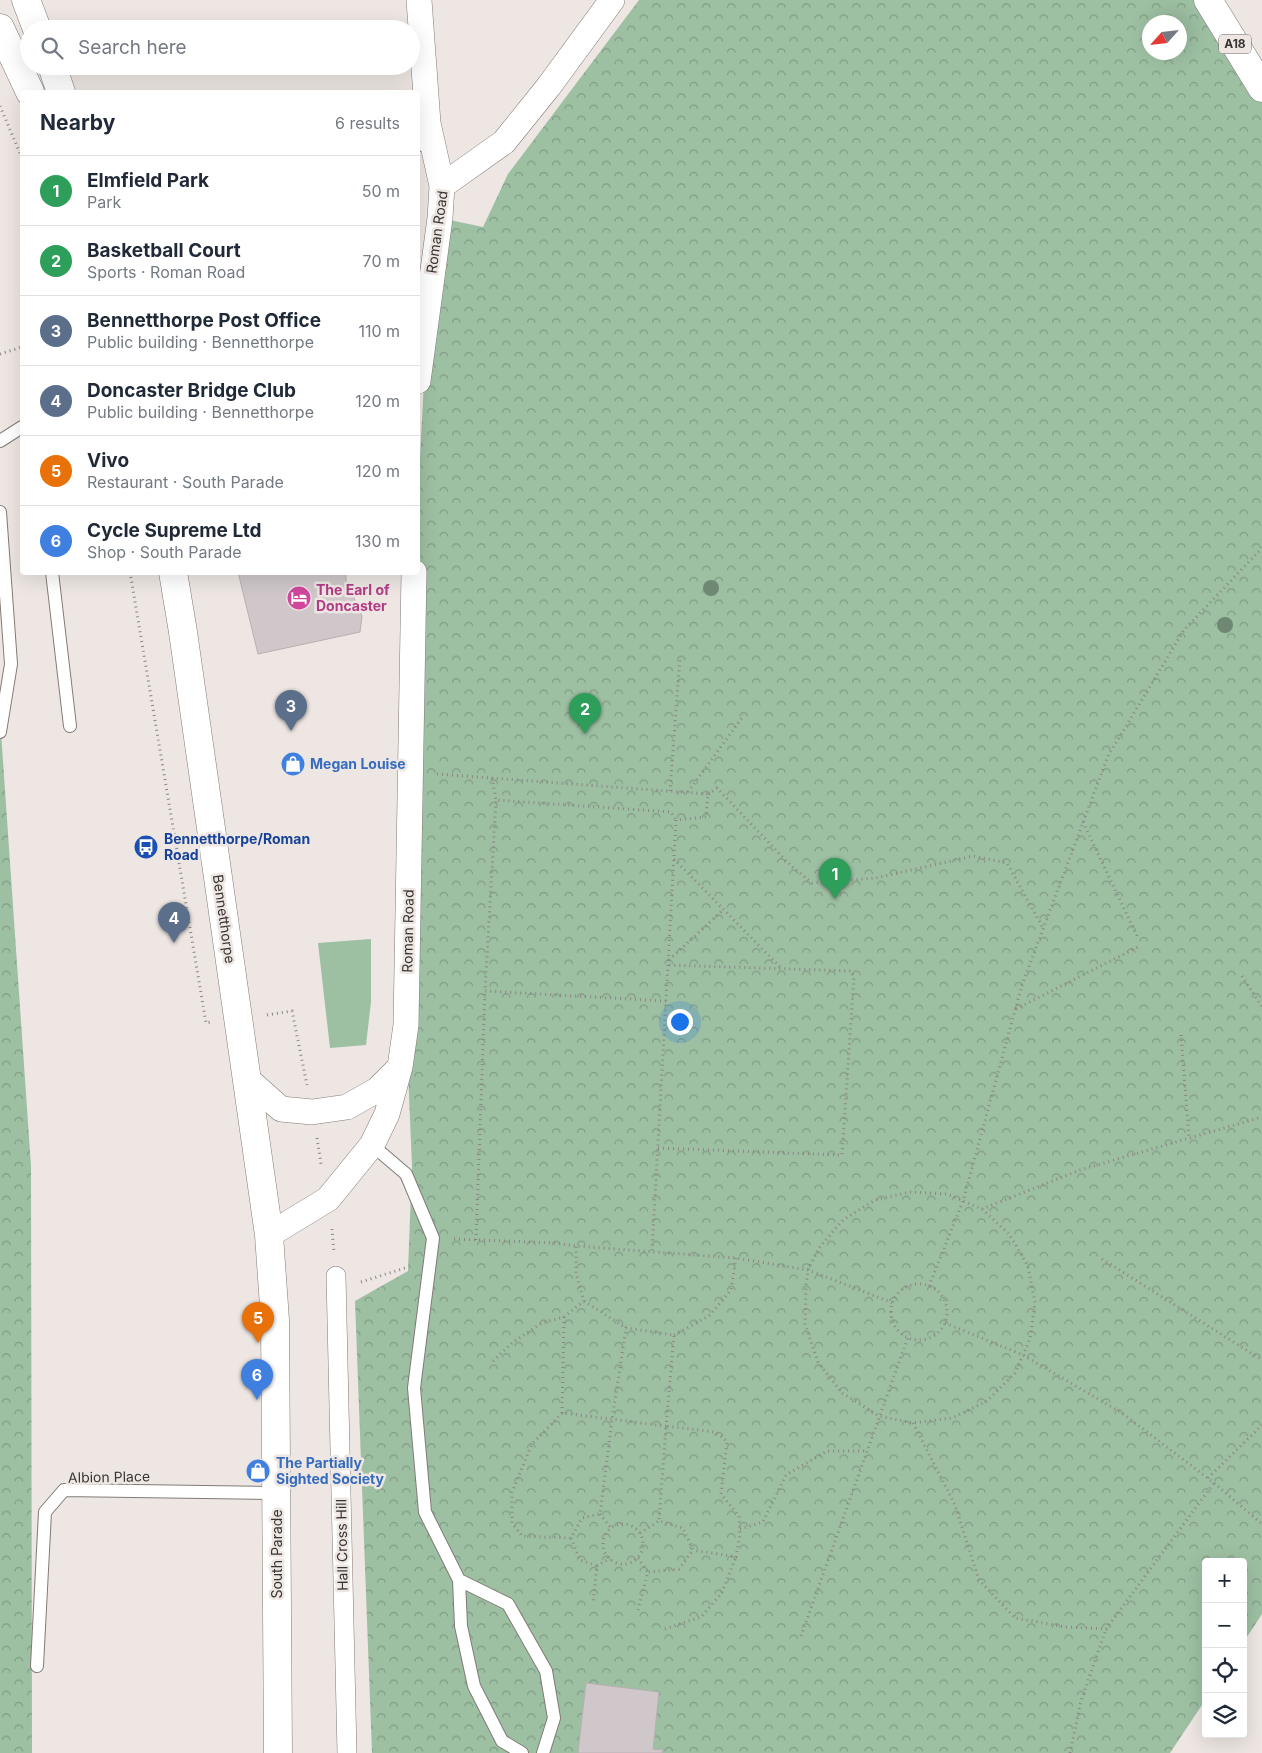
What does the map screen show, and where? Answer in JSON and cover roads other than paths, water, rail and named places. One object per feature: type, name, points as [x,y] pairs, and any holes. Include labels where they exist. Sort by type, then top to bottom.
[{"type":"main road","points":[[26,0],[34,20]]},
{"type":"main road","name":"A18","points":[[1208,0],[1262,88]]},
{"type":"main road","points":[[0,28],[20,71]]},
{"type":"main road","points":[[22,75],[29,90]]},
{"type":"main road","points":[[55,75],[60,90]]},
{"type":"main road","name":"Bennetthorpe","points":[[174,575],[269,1235]]},
{"type":"main road","name":"South Parade","points":[[269,1235],[275,1320],[278,1753]]},
{"type":"street","points":[[419,0],[428,123],[425,144],[442,186]]},
{"type":"street","name":"Roman Road","points":[[420,366],[440,218],[442,186],[504,142],[549,86],[612,0]]},
{"type":"street","name":"Roman Road","points":[[269,1235],[328,1200],[372,1144],[387,1114],[400,1067],[406,1025],[414,575]]},
{"type":"street","points":[[246,1078],[281,1109],[312,1112],[347,1107],[377,1090],[400,1067]]},
{"type":"street","name":"Hall Cross Hill","points":[[336,1276],[347,1753]]},
{"type":"lane","points":[[0,441],[20,428]]},
{"type":"lane","points":[[0,512],[12,664],[0,732]]},
{"type":"lane","points":[[52,575],[70,726]]},
{"type":"lane","points":[[372,1144],[406,1174],[433,1238],[414,1388],[425,1512],[459,1580],[461,1626],[474,1686],[502,1741],[522,1753]]},
{"type":"lane","name":"Albion Place","points":[[37,1666],[45,1512],[64,1490],[276,1493]]},
{"type":"lane","points":[[459,1580],[508,1604],[546,1671],[554,1718],[543,1753]]},
{"type":"place","name":"The Earl of Doncaster","points":[[299,598]]},
{"type":"place","name":"Bennetthorpe Post Office","points":[[291,731]]},
{"type":"place","name":"Basketball Court","points":[[585,734]]},
{"type":"place","name":"Megan Louise","points":[[293,764]]},
{"type":"place","name":"Bennetthorpe/Roman Road","points":[[146,847]]},
{"type":"place","name":"Elmfield Park","points":[[835,899]]},
{"type":"place","name":"Doncaster Bridge Club","points":[[174,943]]},
{"type":"place","name":"Vivo","points":[[258,1343]]},
{"type":"place","name":"Cycle Supreme Ltd","points":[[257,1400]]},
{"type":"place","name":"The Partially Sighted Society","points":[[258,1471]]}]
